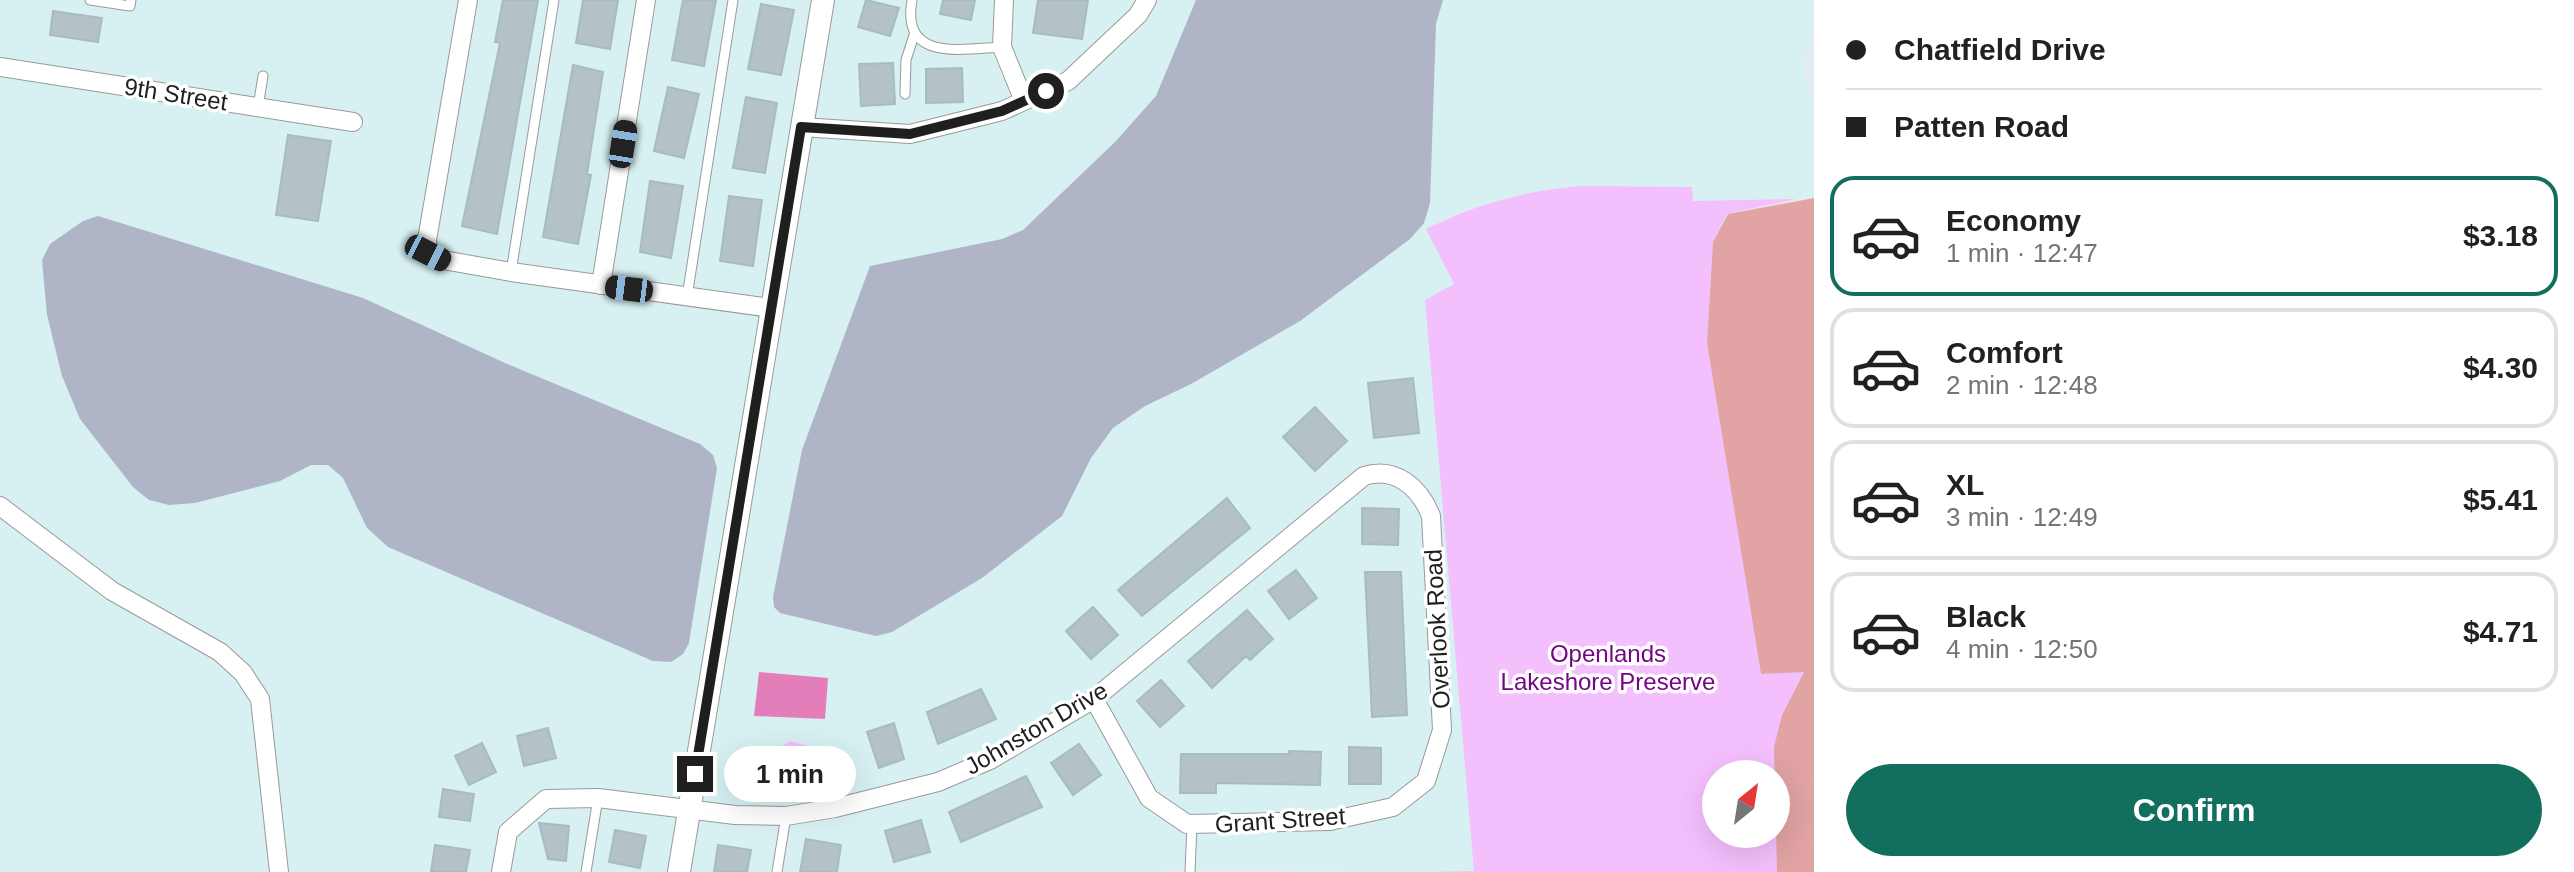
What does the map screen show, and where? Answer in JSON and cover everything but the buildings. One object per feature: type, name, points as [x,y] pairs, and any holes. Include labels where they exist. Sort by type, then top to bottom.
[{"type":"street","points":[[468,0],[427,240],[428,253],[443,260],[511,272],[771,308]]},
{"type":"street","points":[[601,285],[646,0]]},
{"type":"street","points":[[679,872],[823,0]]},
{"type":"street","points":[[1004,0],[1002,47],[1024,101]]},
{"type":"street","points":[[801,127],[910,134],[1002,111],[1068,81],[1138,15],[1147,0]]},
{"type":"street","name":"9th Street","points":[[0,67],[353,122]]},
{"type":"street","name":"Johnston Drive","points":[[501,872],[508,832],[546,799],[598,798],[735,815],[786,816],[835,808],[938,782],[990,760],[1094,699],[1364,476],[1389,473],[1407,483]]},
{"type":"street","name":"Overlook Road","points":[[1407,483],[1418,491],[1431,516],[1442,730],[1426,781]]},
{"type":"street","points":[[0,506],[112,591],[220,652],[243,673],[260,699],[279,872]]},
{"type":"street","name":"Grant Street","points":[[1094,699],[1149,798],[1192,824],[1330,821],[1393,807],[1426,781]]},
{"type":"lane","points":[[90,0],[130,6],[131,0]]},
{"type":"lane","points":[[511,272],[554,0]]},
{"type":"lane","points":[[687,297],[733,0]]},
{"type":"lane","points":[[912,0],[909,19],[914,35],[928,46],[949,50],[1002,47]]},
{"type":"lane","points":[[905,94],[906,60],[914,35]]},
{"type":"lane","points":[[258,107],[263,76]]},
{"type":"lane","points":[[586,872],[598,798]]},
{"type":"lane","points":[[777,872],[786,816]]},
{"type":"lane","points":[[1190,872],[1192,824]]},
{"type":"shaded area","points":[[0,0],[1814,0],[1814,29],[1803,68],[1814,112],[1814,198],[1692,201],[1691,187],[1469,207],[1426,229],[1454,284],[1425,300],[1474,872],[1165,869],[1156,872],[0,872]]},
{"type":"shaded area","points":[[1196,0],[1443,0],[1436,24],[1430,203],[1424,223],[1410,239],[1300,321],[1191,384],[1145,406],[1113,428],[1091,458],[1062,516],[982,578],[892,632],[876,636],[780,613],[774,607],[773,597],[802,450],[870,266],[1002,239],[1023,230],[1115,142],[1156,96]]},
{"type":"shaded area","points":[[1814,198],[1814,872],[1777,872],[1776,848],[1790,848],[1790,760],[1774,760],[1774,747],[1782,715],[1804,672],[1761,674],[1707,343],[1713,242],[1728,214]]},
{"type":"shaded area","points":[[98,216],[363,298],[505,363],[700,444],[713,455],[717,468],[689,643],[683,654],[671,662],[653,661],[388,547],[367,528],[343,478],[328,465],[311,465],[280,481],[195,503],[169,505],[149,500],[133,487],[80,419],[62,376],[47,315],[42,260],[50,244],[83,221]]},
{"type":"shaded area","points":[[759,672],[828,678],[825,719],[754,716]]},
{"type":"green space","name":"Openlands Lakeshore Preserve","points":[[1580,186],[1692,187],[1693,201],[1796,199],[1727,214],[1713,242],[1707,343],[1761,674],[1804,671],[1782,715],[1781,760],[1702,760],[1702,848],[1778,848],[1777,872],[1427,872],[1474,871],[1425,300],[1454,284],[1426,229],[1463,212],[1520,195]]},
{"type":"green space","points":[[790,741],[819,749],[823,758],[819,769],[791,777],[775,770],[774,751]]},
{"type":"route","points":[[695,774],[801,127],[910,134],[1002,111],[1046,91]]}]
